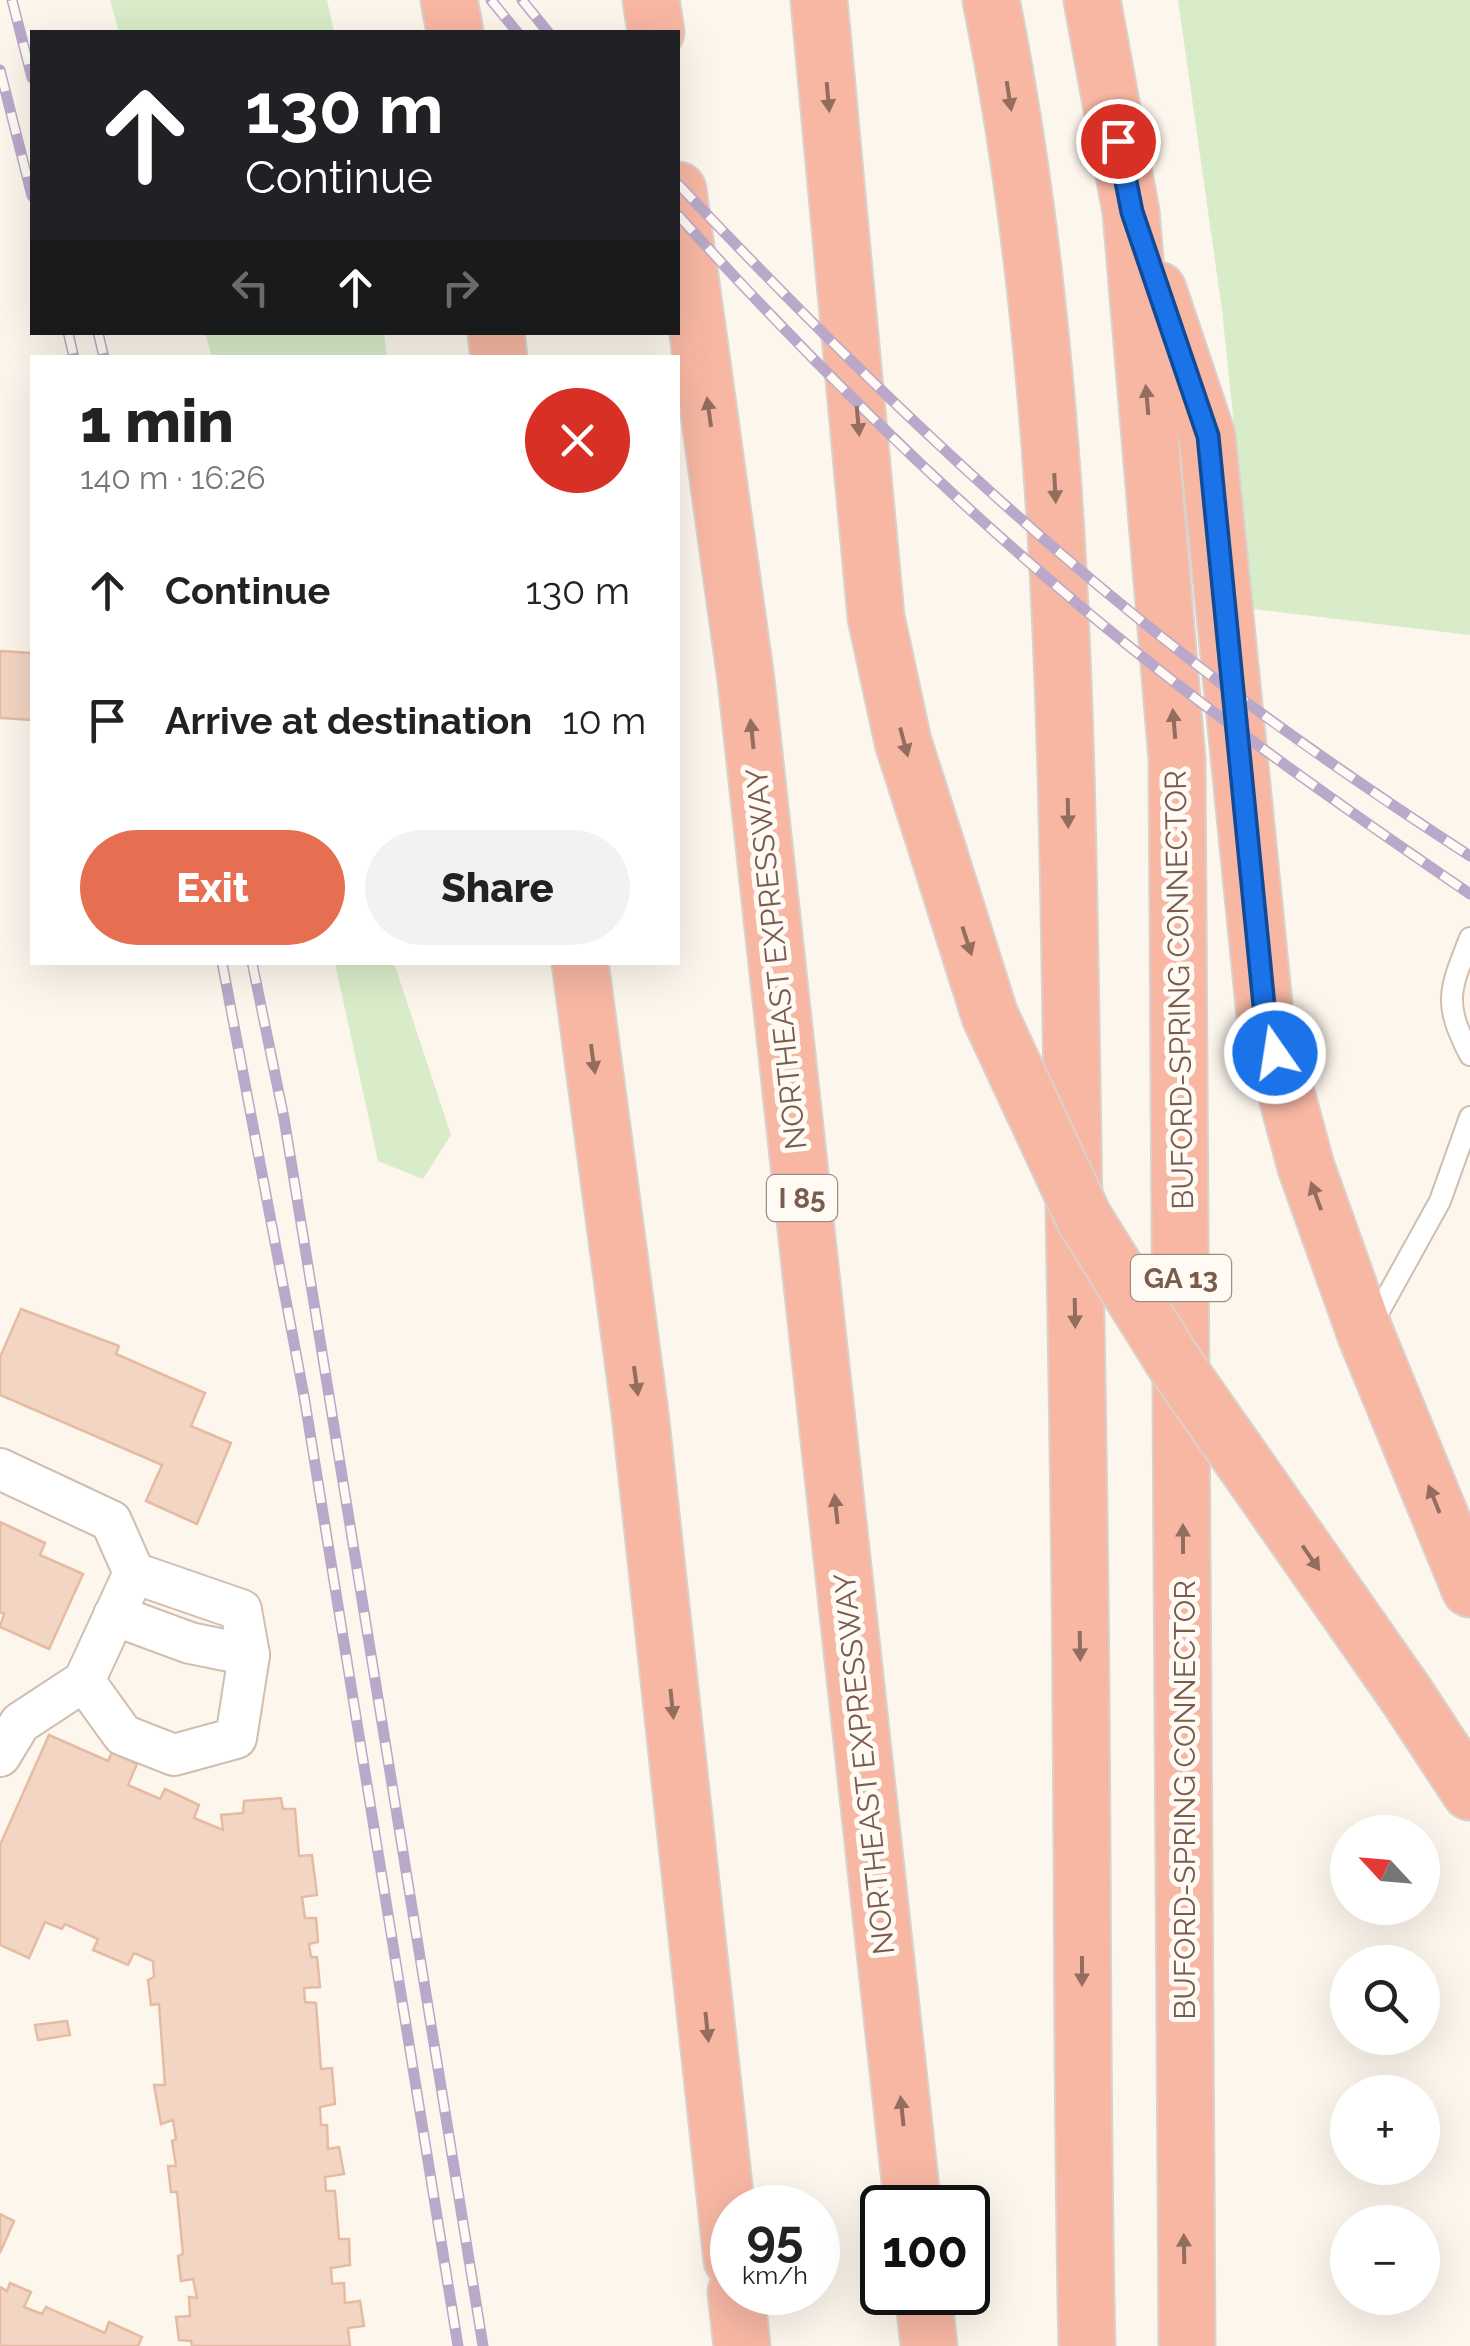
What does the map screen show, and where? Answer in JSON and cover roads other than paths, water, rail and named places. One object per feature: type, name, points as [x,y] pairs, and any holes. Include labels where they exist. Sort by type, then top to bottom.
[{"type":"highway","points":[[449,0],[455,30]]},
{"type":"highway","points":[[651,0],[656,30]]},
{"type":"highway","points":[[819,0],[876,617],[903,742],[990,1016],[1084,1218],[1174,1361],[1470,1792]]},
{"type":"highway","points":[[991,0],[1035,263],[1055,479],[1066,701],[1082,1707],[1082,2114],[1087,2346]]},
{"type":"highway","name":"BUFORD-SPRING CONNECTOR","points":[[1092,0],[1132,212],[1177,759],[1187,2346]]},
{"type":"highway","name":"NORTHEAST EXPRESSWAY","points":[[680,204],[746,680],[910,2185]]},
{"type":"highway","points":[[1132,212],[1208,436],[1265,1016],[1306,1167],[1366,1335],[1470,1589]]},
{"type":"highway","points":[[580,965],[640,1413],[724,2185]]},
{"type":"highway","points":[[739,2315],[742,2346]]},
{"type":"highway","points":[[926,2315],[929,2346]]},
{"type":"street","points":[[0,1469],[111,1522],[134,1573],[241,1610],[250,1655],[236,1738],[174,1756],[124,1735],[84,1681]]},
{"type":"street","points":[[0,1756],[20,1722],[84,1681],[134,1573]]},
{"type":"street","points":[[114,1615],[190,1643],[250,1655]]},
{"type":"lane","points":[[1470,938],[1449,998],[1456,1028],[1470,1055]]},
{"type":"lane","points":[[1366,1335],[1440,1202],[1470,1117]]},
{"type":"railway","points":[[12,0],[30,70]]},
{"type":"railway","points":[[491,0],[515,30]]},
{"type":"railway","points":[[522,0],[546,30]]},
{"type":"railway","points":[[0,70],[30,188]]},
{"type":"railway","points":[[680,186],[857,367],[1046,541],[1249,704],[1470,856]]},
{"type":"railway","points":[[680,217],[875,420],[1032,565],[1226,722],[1470,894]]},
{"type":"railway","points":[[69,335],[73,355]]},
{"type":"railway","points":[[99,335],[103,355]]},
{"type":"railway","points":[[223,965],[304,1396],[458,2346]]},
{"type":"railway","points":[[253,965],[284,1118],[483,2346]]}]
